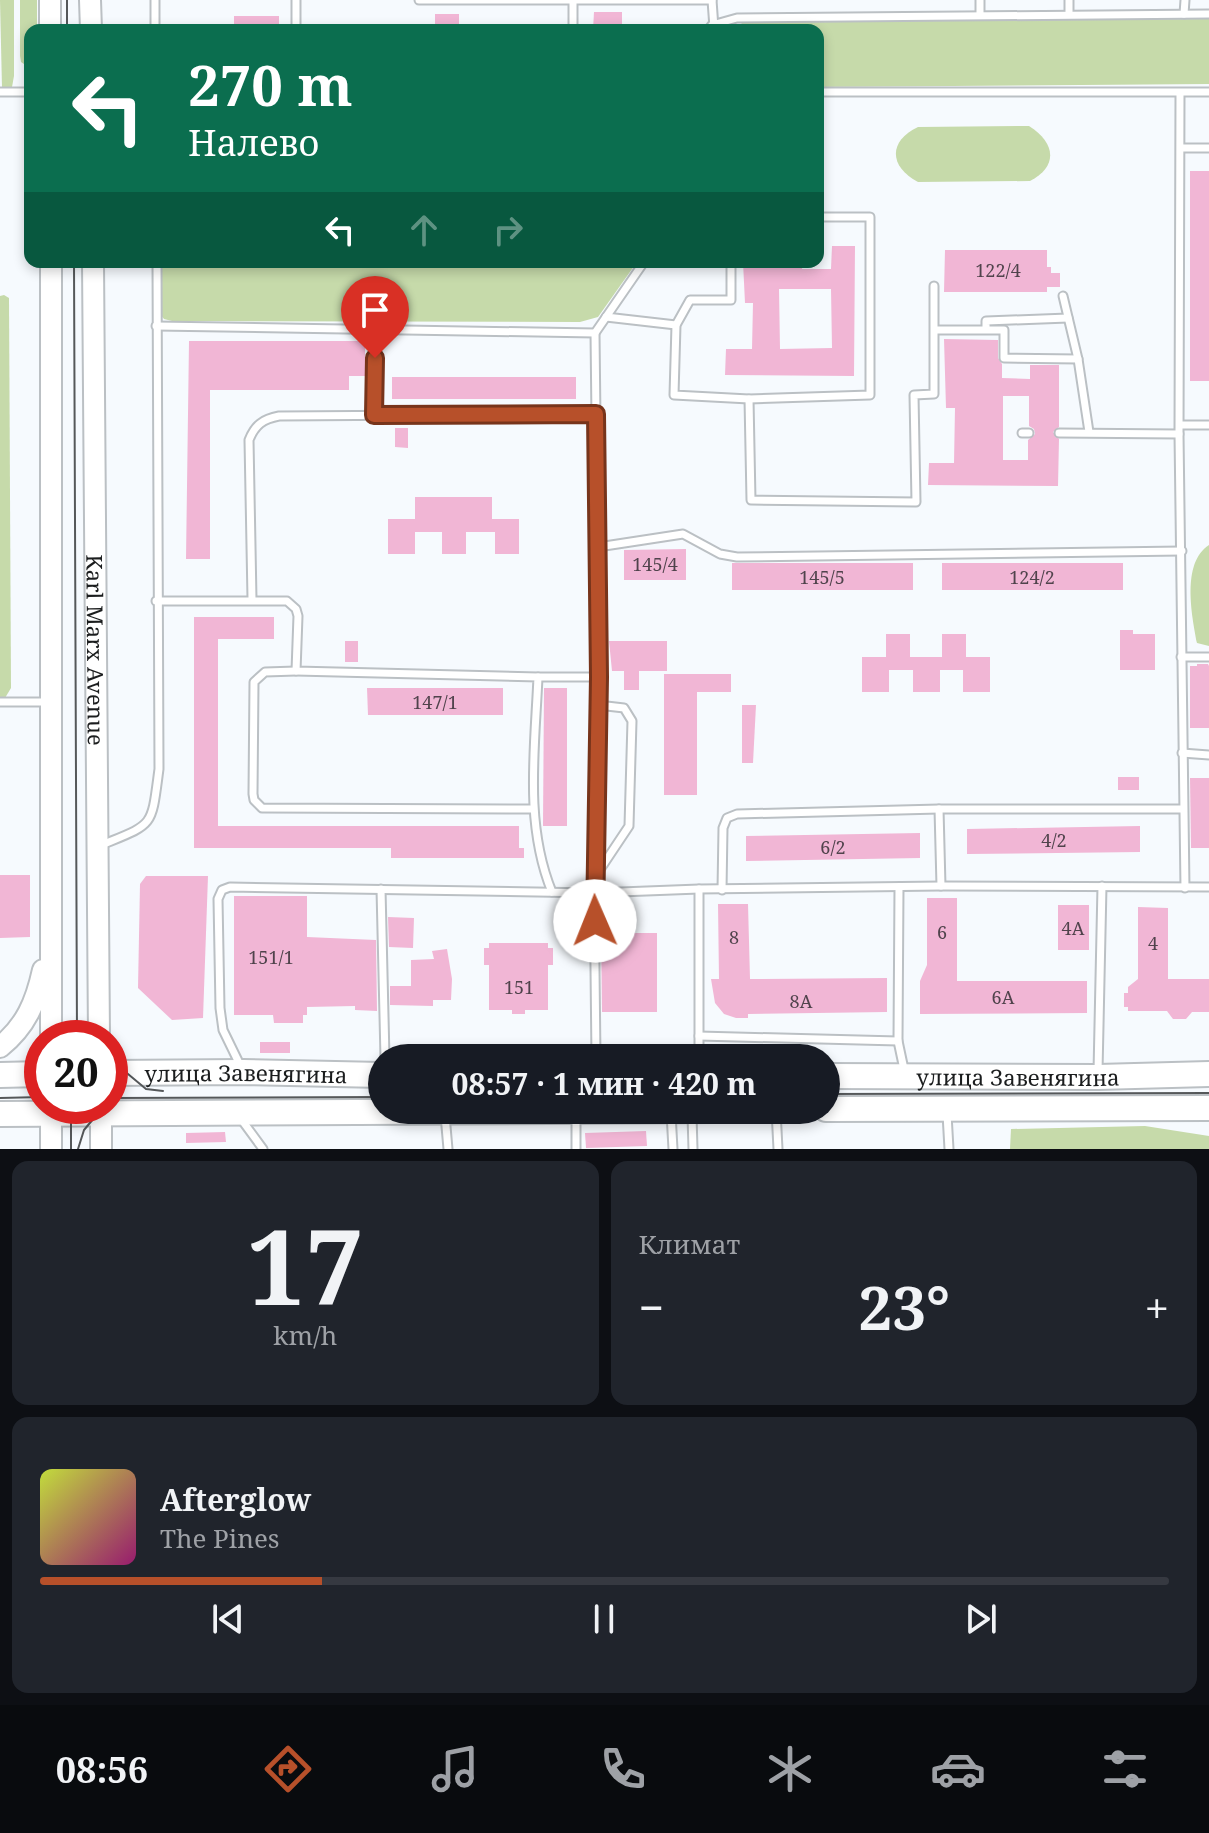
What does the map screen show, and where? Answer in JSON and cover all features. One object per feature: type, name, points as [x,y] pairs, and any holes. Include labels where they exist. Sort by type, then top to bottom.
[{"type":"main road","points":[[50,0],[50,24]]},
{"type":"main road","points":[[90,0],[91,24]]},
{"type":"main road","name":"Karl Marx Avenue","points":[[51,268],[51,1020]]},
{"type":"main road","name":"Karl Marx Avenue","points":[[93,268],[99,1020]]},
{"type":"main road","points":[[0,1047],[17,1032],[29,1014],[37,997],[51,939]]},
{"type":"main road","name":"улица Завенягина","points":[[128,1073],[368,1075]]},
{"type":"main road","points":[[0,1075],[24,1074]]},
{"type":"main road","name":"улица Завенягина","points":[[840,1076],[1209,1074]]},
{"type":"main road","name":"улица Завенягина","points":[[840,1109],[1209,1108]]},
{"type":"main road","name":"улица Завенягина","points":[[128,1111],[368,1113]]},
{"type":"main road","name":"улица Завенягина","points":[[0,1114],[24,1112]]},
{"type":"main road","points":[[51,1124],[51,1149]]},
{"type":"main road","points":[[101,1124],[101,1149]]},
{"type":"lane","points":[[155,0],[155,24]]},
{"type":"lane","points":[[296,0],[296,24]]},
{"type":"lane","points":[[419,0],[712,0],[712,24]]},
{"type":"lane","points":[[980,0],[980,14]]},
{"type":"lane","points":[[1069,0],[1069,14]]},
{"type":"lane","points":[[1184,14],[1185,0]]},
{"type":"lane","points":[[573,1],[573,24]]},
{"type":"lane","points":[[722,24],[737,18],[1209,14]]},
{"type":"lane","points":[[0,92],[24,92]]},
{"type":"lane","points":[[824,92],[1209,92]]},
{"type":"lane","points":[[1180,93],[1181,657],[1185,888]]},
{"type":"lane","points":[[1181,148],[1209,148]]},
{"type":"lane","points":[[731,268],[731,300],[690,300],[676,325],[674,395],[749,399],[870,395],[870,217],[824,217]]},
{"type":"lane","points":[[97,846],[146,825],[153,814],[159,769],[157,268]]},
{"type":"lane","points":[[596,1044],[594,879],[599,677],[595,333],[640,268]]},
{"type":"lane","points":[[749,399],[751,500],[916,502],[914,395],[934,394],[934,286]]},
{"type":"lane","points":[[1063,296],[1078,359],[1089,432]]},
{"type":"lane","points":[[606,317],[676,325]]},
{"type":"lane","points":[[986,329],[986,321],[1068,318]]},
{"type":"lane","points":[[156,326],[595,333]]},
{"type":"lane","points":[[374,415],[375,330]]},
{"type":"lane","points":[[935,330],[1004,330],[1004,358],[1078,359]]},
{"type":"lane","points":[[252,599],[249,440],[253,430],[267,418],[596,414]]},
{"type":"lane","points":[[1059,433],[1180,429],[1209,425]]},
{"type":"lane","points":[[598,547],[683,534],[720,554],[737,557],[1182,551]]},
{"type":"lane","points":[[156,601],[281,599],[293,604],[296,609],[296,671]]},
{"type":"lane","points":[[1181,657],[1209,657]]},
{"type":"lane","points":[[533,809],[262,808],[254,800],[253,794],[254,682],[265,672],[296,671],[599,677]]},
{"type":"lane","points":[[538,677],[533,809],[545,875],[552,892]]},
{"type":"lane","points":[[0,702],[51,702]]},
{"type":"lane","points":[[594,879],[629,826],[631,764],[631,716],[624,708],[598,705]]},
{"type":"lane","points":[[1182,753],[1209,755]]},
{"type":"lane","points":[[722,890],[723,828],[731,815],[939,809],[1183,809]]},
{"type":"lane","points":[[939,809],[941,886]]},
{"type":"lane","points":[[243,1072],[223,1030],[220,1008],[218,899],[222,890],[230,887],[594,893],[941,886],[1209,887]]},
{"type":"lane","points":[[1098,1077],[1102,886]]},
{"type":"lane","points":[[899,888],[898,1041],[906,1077]]},
{"type":"lane","points":[[381,889],[385,1044]]},
{"type":"lane","points":[[699,889],[699,1044]]},
{"type":"lane","points":[[699,1036],[898,1041]]},
{"type":"lane","points":[[946,1108],[949,1149]]},
{"type":"lane","points":[[238,1114],[263,1149]]},
{"type":"lane","points":[[445,1124],[448,1149]]},
{"type":"lane","points":[[576,1124],[576,1149]]},
{"type":"lane","points":[[671,1124],[673,1149]]},
{"type":"lane","points":[[692,1124],[693,1149]]},
{"type":"lane","points":[[777,1124],[778,1149]]},
{"type":"green space","points":[[0,0],[14,0],[14,76],[12,87],[2,88]]},
{"type":"green space","points":[[20,0],[37,0],[37,24],[24,24],[24,64],[20,56]]},
{"type":"green space","points":[[1209,19],[1209,84],[824,87],[824,24],[740,24]]},
{"type":"green space","points":[[1029,126],[1044,139],[1050,154],[1046,168],[1030,181],[918,182],[908,176],[897,162],[897,147],[901,139],[918,127]]},
{"type":"green space","points":[[162,268],[633,268],[598,317],[580,322],[172,321],[160,314]]},
{"type":"green space","points":[[0,296],[9,298],[11,688],[5,698],[0,697]]},
{"type":"green space","points":[[1209,545],[1209,646],[1197,643],[1191,591],[1195,564],[1200,553]]},
{"type":"green space","points":[[1145,1126],[1209,1136],[1209,1149],[1010,1149],[1011,1129]]},
{"type":"building","points":[[594,12],[622,12],[622,24],[593,24]]},
{"type":"building","points":[[435,14],[459,14],[459,24],[435,24]]},
{"type":"building","points":[[234,16],[279,16],[279,24],[234,24]]},
{"type":"building","points":[[1190,171],[1209,171],[1209,381],[1190,381]]},
{"type":"building","points":[[832,246],[855,246],[854,376],[725,375],[726,349],[752,349],[753,303],[745,303],[743,268],[831,269]],"holes":[[[779,289],[831,289],[832,348],[780,349]]]},
{"type":"building","points":[[945,250],[1047,250],[1047,267],[1051,267],[1051,273],[1060,273],[1060,287],[1047,287],[1047,292],[944,292]]},
{"type":"building","points":[[944,339],[998,340],[1002,378],[1030,379],[1030,365],[1059,365],[1059,427],[1053,432],[1059,439],[1058,486],[928,485],[929,463],[954,463],[955,408],[946,408]],"holes":[[[1003,396],[1029,396],[1029,426],[1035,434],[1028,440],[1028,460],[1003,460]]]},
{"type":"building","points":[[189,341],[365,341],[365,376],[349,376],[349,390],[210,390],[210,559],[186,559]]},
{"type":"building","points":[[392,377],[576,377],[576,399],[392,399]]},
{"type":"building","points":[[395,428],[408,428],[408,448],[395,447]]},
{"type":"building","points":[[415,497],[492,497],[492,519],[519,519],[519,554],[495,554],[495,532],[466,532],[466,554],[442,554],[442,532],[415,532],[415,554],[388,554],[388,519],[415,519]]},
{"type":"building","points":[[686,549],[686,580],[624,580],[624,550]]},
{"type":"building","points":[[732,563],[913,563],[913,590],[732,590]]},
{"type":"building","points":[[942,563],[1123,563],[1123,590],[942,590]]},
{"type":"building","points":[[194,617],[274,617],[274,639],[218,639],[218,826],[519,826],[519,848],[524,848],[524,858],[391,858],[391,848],[194,848]]},
{"type":"building","points":[[1120,630],[1133,630],[1133,634],[1155,634],[1155,670],[1120,670]]},
{"type":"building","points":[[886,634],[910,634],[910,657],[942,657],[942,634],[966,634],[966,657],[990,657],[990,692],[963,692],[963,670],[940,670],[940,692],[913,692],[913,670],[889,670],[889,692],[862,692],[862,657],[886,657]]},
{"type":"building","points":[[345,641],[358,641],[358,662],[345,662]]},
{"type":"building","points":[[609,641],[667,641],[667,671],[639,671],[639,690],[624,690],[624,671],[612,671]]},
{"type":"building","points":[[1190,666],[1209,666],[1209,728],[1190,728]]},
{"type":"building","points":[[664,674],[731,674],[731,692],[697,692],[697,795],[664,795]]},
{"type":"building","points":[[367,688],[503,688],[503,715],[368,715]]},
{"type":"building","points":[[544,688],[567,688],[567,826],[543,826]]},
{"type":"building","points":[[742,705],[756,705],[753,763],[742,763]]},
{"type":"building","points":[[1118,777],[1139,777],[1139,790],[1118,790]]},
{"type":"building","points":[[1190,778],[1209,778],[1209,848],[1191,848]]},
{"type":"building","points":[[1140,826],[1140,852],[967,854],[967,829]]},
{"type":"building","points":[[920,833],[920,858],[746,861],[746,836]]},
{"type":"building","points":[[0,875],[30,875],[30,937],[0,938]]},
{"type":"building","points":[[146,876],[208,876],[203,1018],[172,1020],[138,988],[140,884]]},
{"type":"building","points":[[234,896],[307,896],[307,937],[376,940],[377,1011],[355,1010],[355,1006],[307,1007],[303,1023],[274,1023],[273,1015],[234,1015]]},
{"type":"building","points":[[927,898],[957,898],[957,981],[1087,981],[1087,1013],[920,1014],[920,981],[927,965]]},
{"type":"building","points":[[718,904],[748,904],[750,979],[887,978],[887,1012],[748,1014],[748,1018],[724,1014],[715,1003],[711,979],[719,979]]},
{"type":"building","points":[[1058,905],[1089,905],[1089,950],[1058,950]]},
{"type":"building","points":[[1138,907],[1168,908],[1168,979],[1209,979],[1209,1012],[1192,1012],[1186,1019],[1173,1019],[1167,1011],[1128,1011],[1128,1007],[1124,1007],[1124,993],[1128,993],[1128,987],[1138,979]]},
{"type":"building","points":[[388,917],[414,918],[413,948],[389,947]]},
{"type":"building","points":[[601,933],[657,933],[657,1012],[602,1012]]},
{"type":"building","points":[[489,943],[548,943],[548,948],[553,948],[553,965],[548,965],[548,1010],[525,1010],[525,1014],[512,1014],[512,1010],[489,1010],[489,965],[484,965],[484,948],[489,948]]},
{"type":"building","points":[[447,949],[452,979],[451,1000],[433,1000],[433,1006],[390,1005],[390,986],[411,986],[411,960],[434,959],[432,951]]},
{"type":"building","points":[[260,1042],[290,1042],[290,1053],[260,1053]]},
{"type":"building","points":[[646,1131],[647,1146],[586,1148],[585,1133]]},
{"type":"building","points":[[225,1132],[226,1142],[186,1143],[186,1133]]},
{"type":"tram line","points":[[67,0],[67,24]]},
{"type":"tram line","points":[[74,268],[77,1020]]},
{"type":"tram line","points":[[128,1074],[146,1089],[163,1091]]},
{"type":"tram line","points":[[840,1094],[1209,1093]]},
{"type":"tram line","points":[[0,1098],[24,1097]]},
{"type":"tram line","points":[[128,1098],[368,1097]]},
{"type":"tram line","points":[[71,1124],[71,1149]]},
{"type":"tram line","points":[[78,1149],[89,1124]]},
{"type":"route","points":[[375,358],[374,415],[596,414],[599,677],[595,921]]}]
